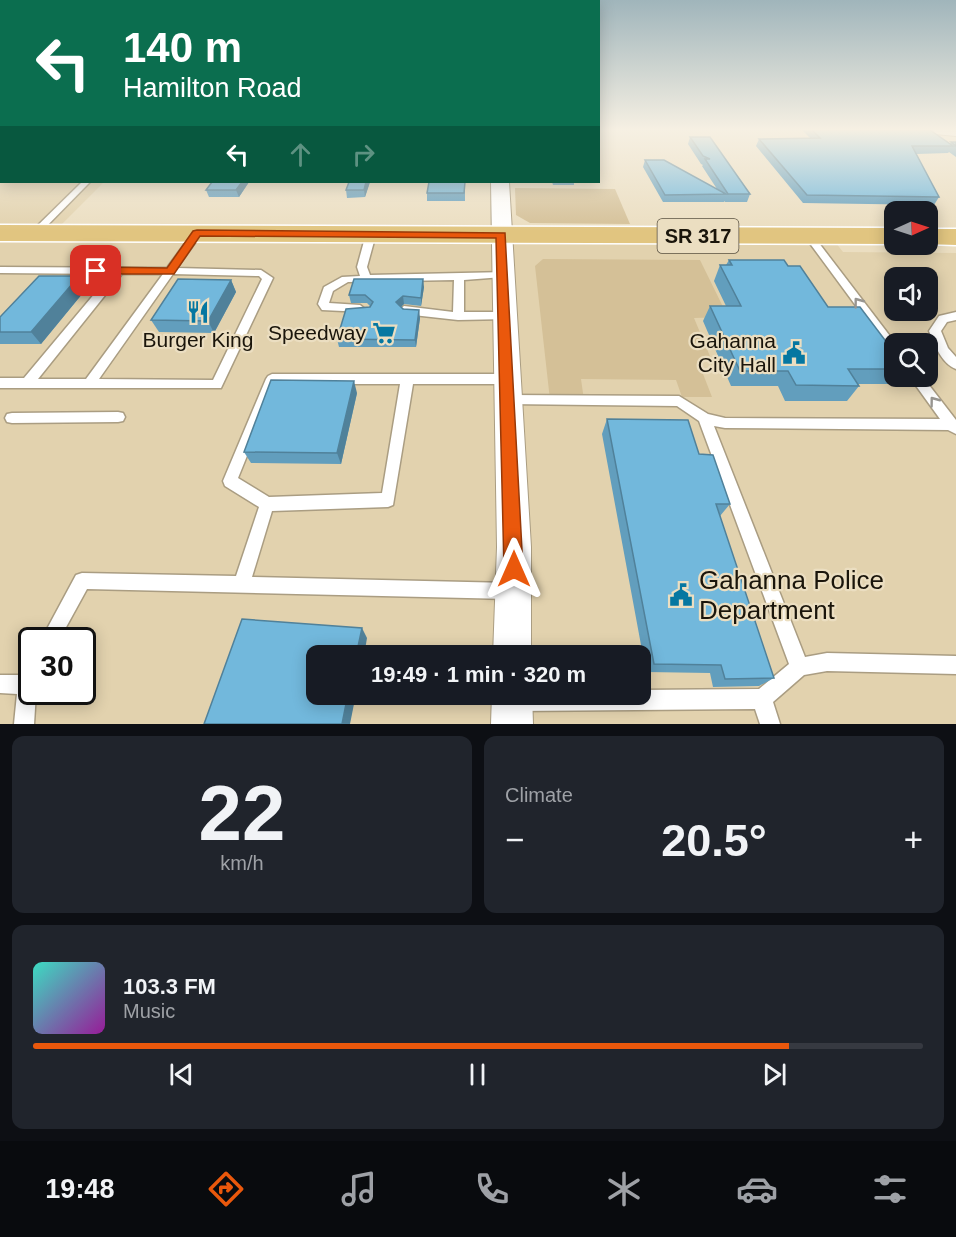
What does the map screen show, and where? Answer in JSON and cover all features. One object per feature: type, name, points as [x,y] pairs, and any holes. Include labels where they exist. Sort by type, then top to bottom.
[{"type":"main road","name":"SR 317","points":[[0,233],[884,236]]},
{"type":"main road","points":[[938,237],[956,237]]},
{"type":"street","points":[[500,183],[514,548],[512,645]]},
{"type":"lane","points":[[35,233],[85,183]]},
{"type":"lane","points":[[89,384],[197,233]]},
{"type":"lane","points":[[366,278],[362,267],[371,234]]},
{"type":"lane","points":[[809,236],[884,336]]},
{"type":"lane","points":[[27,383],[119,271]]},
{"type":"lane","points":[[0,382],[217,385],[268,278],[261,273],[119,271],[44,275],[2,272]]},
{"type":"lane","points":[[367,309],[331,309],[323,304],[328,289],[337,282],[366,278],[459,278],[503,274]]},
{"type":"lane","points":[[458,316],[459,278]]},
{"type":"lane","points":[[404,310],[458,316],[504,316]]},
{"type":"lane","points":[[956,316],[943,319],[935,331],[943,350],[956,365]]},
{"type":"lane","points":[[407,379],[388,500],[267,504],[230,481],[272,379],[407,379],[507,389],[679,401],[704,418],[725,423],[954,428]]},
{"type":"lane","points":[[923,387],[954,428]]},
{"type":"lane","points":[[12,418],[118,417]]},
{"type":"lane","points":[[704,418],[800,667]]},
{"type":"lane","points":[[241,585],[267,504]]},
{"type":"lane","points":[[57,627],[82,581],[513,591]]},
{"type":"lane","points":[[512,707],[762,699],[800,667],[827,662],[956,664]]},
{"type":"lane","points":[[0,684],[18,682]]},
{"type":"lane","points":[[762,699],[770,724]]},
{"type":"lane","points":[[24,724],[26,705]]},
{"type":"shaded area","points":[[0,183],[103,183],[58,228],[829,234],[843,252],[884,252],[884,255],[956,253],[956,724],[0,724]]},
{"type":"shaded area","points":[[515,188],[615,189],[630,224],[530,223],[516,215]]},
{"type":"shaded area","points":[[543,259],[700,260],[728,317],[694,318],[712,361],[698,361],[712,397],[682,397],[676,380],[581,379],[584,400],[550,400],[535,266]]},
{"type":"building","points":[[647,164],[671,164],[726,194],[665,195]]},
{"type":"building","points":[[708,164],[729,164],[750,194],[728,194]]},
{"type":"building","points":[[780,164],[921,164],[939,197],[807,195]]},
{"type":"building","points":[[211,183],[241,183],[236,190],[206,190]]},
{"type":"building","points":[[349,183],[366,183],[364,190],[346,190]]},
{"type":"building","points":[[429,183],[465,183],[464,193],[427,193]]},
{"type":"building","name":"Gahanna City Hall","points":[[729,260],[784,260],[788,266],[800,266],[828,307],[860,307],[884,339],[884,369],[848,369],[859,386],[796,385],[788,371],[740,371],[710,306],[741,306],[720,265],[732,265]]},
{"type":"building","points":[[39,276],[79,276],[31,332],[0,332],[0,317]]},
{"type":"building","points":[[178,279],[231,280],[208,321],[151,320]]},
{"type":"building","points":[[354,279],[423,279],[421,298],[403,296],[396,302],[403,309],[419,310],[415,340],[337,339],[346,309],[370,307],[373,302],[365,295],[349,295]]},
{"type":"building","points":[[271,380],[354,381],[337,453],[244,452]]},
{"type":"building","name":"Gahanna Police Department","points":[[607,419],[688,420],[699,454],[713,455],[730,504],[716,504],[774,678],[725,679],[721,665],[654,664]]},
{"type":"building","points":[[242,619],[362,628],[358,645],[306,645],[306,705],[346,705],[342,724],[204,724]]},
{"type":"place","name":"Burger King","points":[[198,312]]},
{"type":"place","name":"Speedway","points":[[384,333]]},
{"type":"place","name":"Gahanna City Hall","points":[[794,353]]},
{"type":"place","name":"Gahanna Police Department","points":[[681,595]]},
{"type":"route","points":[[96,271],[170,271],[197,233],[502,235],[514,569]]}]
